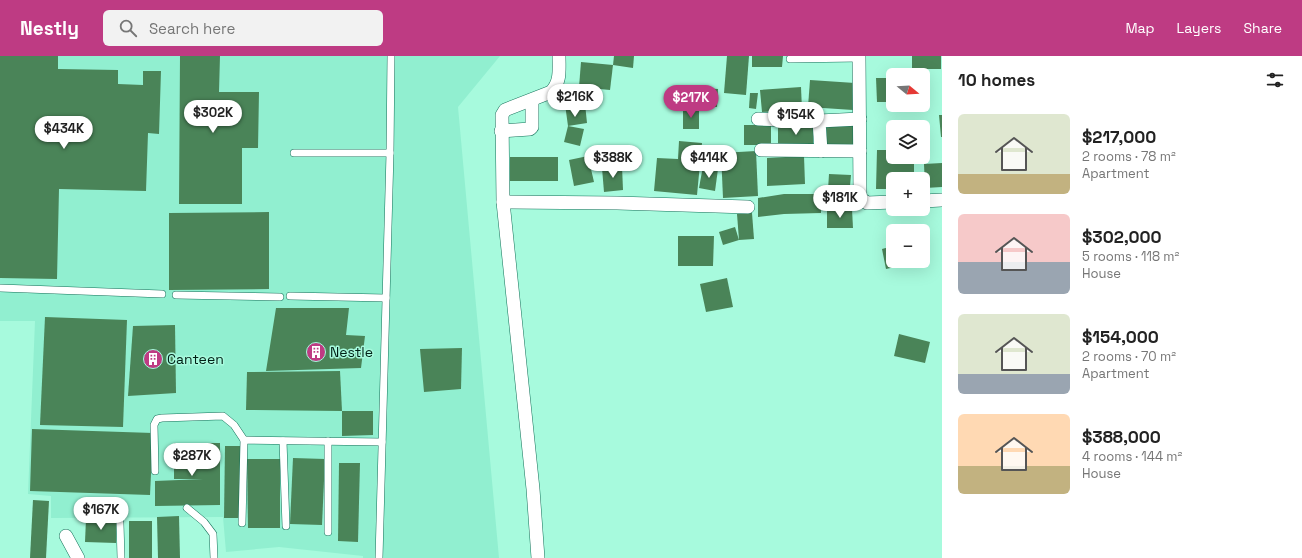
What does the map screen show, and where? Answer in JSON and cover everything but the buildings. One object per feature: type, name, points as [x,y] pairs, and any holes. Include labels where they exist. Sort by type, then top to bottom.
[{"type":"street","points":[[538,558],[533,489],[503,202],[501,131],[502,115],[505,110],[551,92],[556,87],[558,80],[559,56]]},
{"type":"street","points":[[859,57],[860,198],[867,203],[886,202]]},
{"type":"street","points":[[501,131],[530,129],[532,127],[532,100]]},
{"type":"street","points":[[758,119],[819,121],[860,119]]},
{"type":"street","points":[[819,121],[820,151]]},
{"type":"street","points":[[761,150],[860,151]]},
{"type":"street","points":[[930,201],[942,200]]},
{"type":"street","points":[[503,202],[617,203],[748,207]]},
{"type":"street","points":[[66,536],[78,558]]},
{"type":"lane","points":[[379,558],[390,154],[391,56]]},
{"type":"lane","points":[[790,59],[859,57]]},
{"type":"lane","points":[[294,153],[390,154]]},
{"type":"lane","points":[[0,288],[162,294]]},
{"type":"lane","points":[[176,295],[280,297]]},
{"type":"lane","points":[[290,296],[386,298]]},
{"type":"lane","points":[[155,471],[154,425],[157,419],[222,416],[234,425],[244,440],[242,523]]},
{"type":"lane","points":[[244,440],[382,442]]},
{"type":"lane","points":[[283,441],[286,526]]},
{"type":"lane","points":[[328,441],[328,532]]},
{"type":"lane","points":[[187,508],[204,522],[213,534],[214,558]]},
{"type":"lane","points":[[120,523],[120,558]]},
{"type":"shaded area","points":[[0,56],[500,56],[458,107],[499,558],[363,558],[363,556],[279,547],[226,552],[223,517],[51,518],[51,496],[28,494],[35,321],[0,321]]},
{"type":"place","name":"Nestle","points":[[316,352]]},
{"type":"place","name":"Canteen","points":[[153,359]]}]
